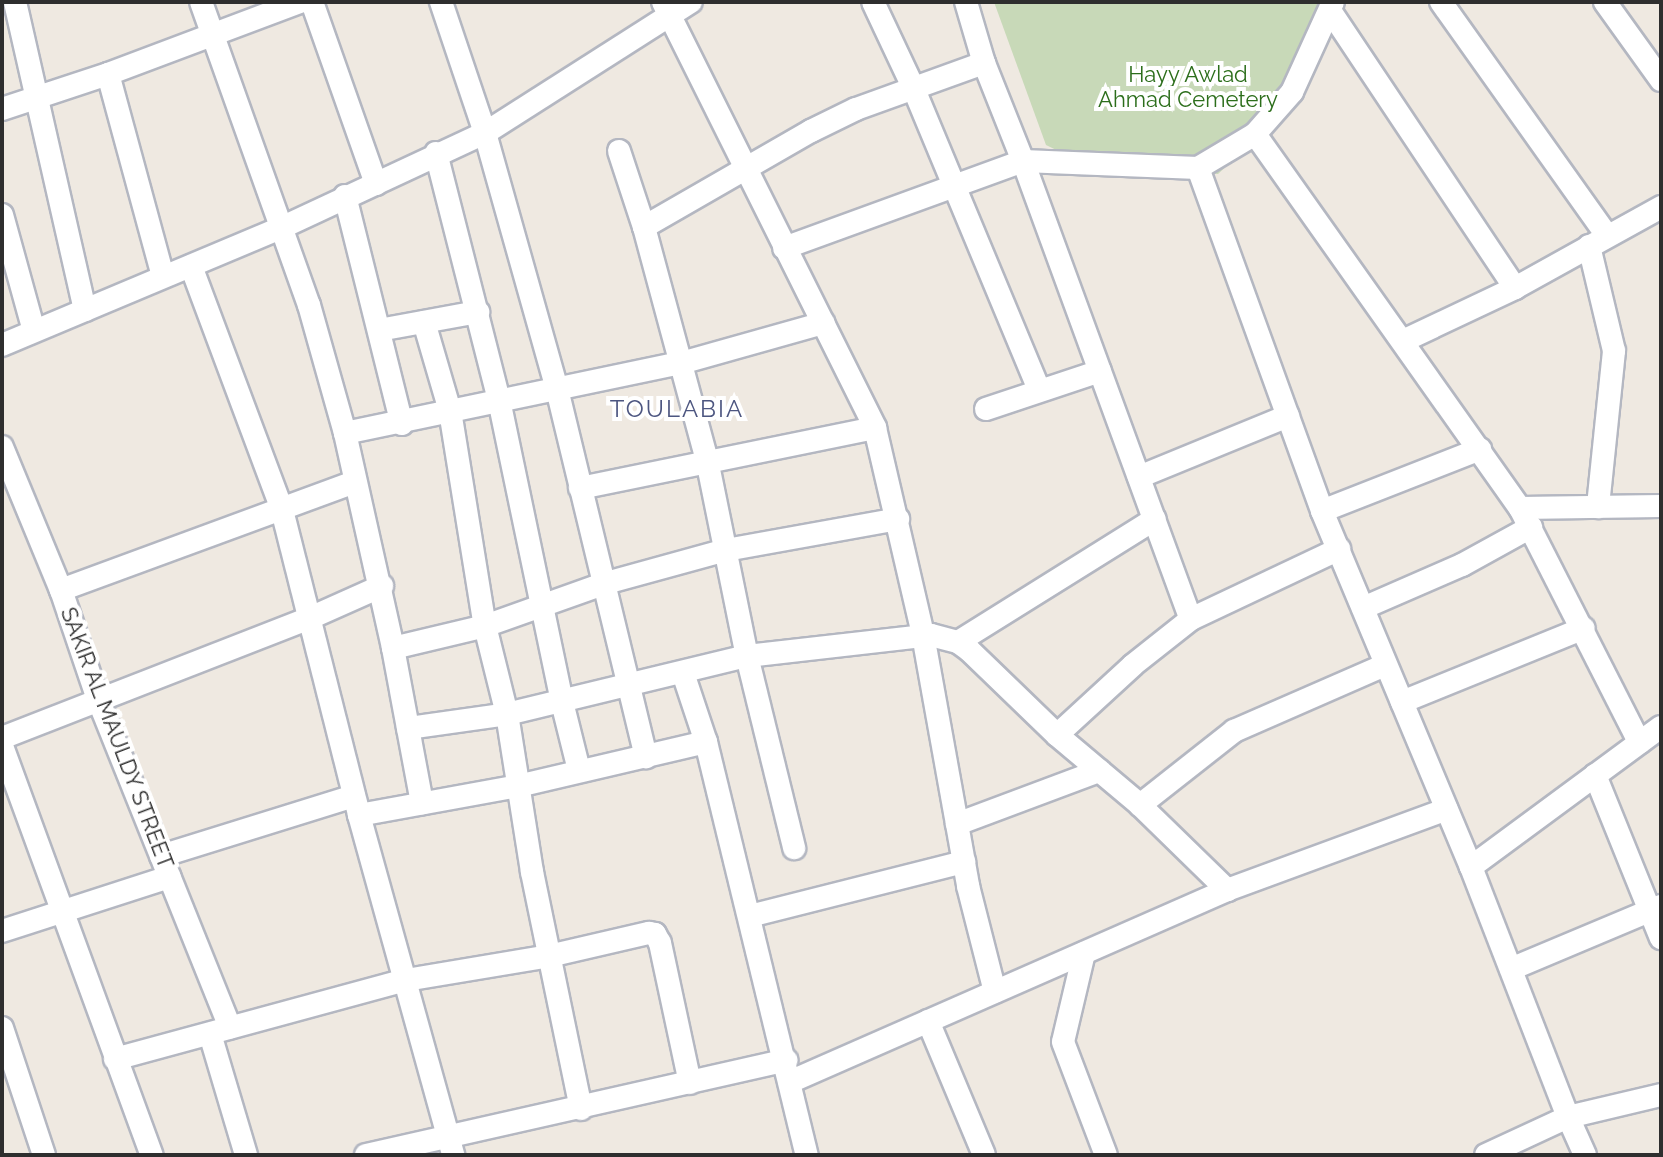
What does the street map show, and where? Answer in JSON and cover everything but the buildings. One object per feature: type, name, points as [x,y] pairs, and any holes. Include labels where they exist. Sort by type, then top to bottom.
[{"type":"street","points":[[15,2],[34,97],[85,310]]},
{"type":"street","points":[[201,2],[283,227],[345,433],[382,586],[422,803]]},
{"type":"street","points":[[2,109],[108,74],[212,32],[300,2]]},
{"type":"street","points":[[312,2],[376,184]]},
{"type":"street","points":[[441,2],[485,133],[557,389],[646,757]]},
{"type":"street","points":[[2,345],[283,227],[436,153],[485,133],[666,9],[691,2]]},
{"type":"street","points":[[873,2],[913,87],[1039,390]]},
{"type":"street","points":[[966,2],[984,63],[1191,619]]},
{"type":"street","points":[[1441,2],[1598,241],[1614,351],[1598,507]]},
{"type":"street","points":[[1605,2],[1659,72]]},
{"type":"street","points":[[1332,7],[1515,288]]},
{"type":"street","points":[[784,248],[1023,161],[1198,168],[1255,134],[1292,92],[1332,7]]},
{"type":"street","points":[[666,9],[875,428],[923,635],[964,862],[995,992]]},
{"type":"street","points":[[644,227],[811,131],[913,87],[984,63]]},
{"type":"street","points":[[108,74],[163,276]]},
{"type":"street","points":[[1255,134],[1526,518],[1639,742]]},
{"type":"street","points":[[619,151],[644,227],[707,460],[747,656],[794,848]]},
{"type":"street","points":[[436,153],[499,400],[579,770]]},
{"type":"street","points":[[1198,168],[1322,511],[1471,867],[1585,1155]]},
{"type":"street","points":[[345,196],[402,424]]},
{"type":"street","points":[[1403,341],[1515,288],[1661,207]]},
{"type":"street","points":[[2,215],[34,331]]},
{"type":"street","points":[[191,266],[282,510],[356,805],[452,1146]]},
{"type":"street","points":[[379,330],[478,312]]},
{"type":"street","points":[[424,322],[450,411],[485,626],[507,714],[549,956],[581,1109]]},
{"type":"street","points":[[345,433],[402,424],[499,400],[681,363],[823,323]]},
{"type":"street","points":[[986,409],[1100,371]]},
{"type":"street","points":[[1139,477],[1288,416]]},
{"type":"street","points":[[580,488],[875,428]]},
{"type":"street","name":"SAKIR AL MAULDY STREET","points":[[2,447],[61,590],[98,699],[165,867],[220,1031],[246,1155]]},
{"type":"street","points":[[1322,511],[1480,449]]},
{"type":"street","points":[[61,590],[355,482]]},
{"type":"street","points":[[1363,608],[1462,565],[1526,518],[1598,507],[1661,506]]},
{"type":"street","points":[[393,648],[485,626],[606,583],[726,550],[898,519]]},
{"type":"street","points":[[958,642],[1155,519]]},
{"type":"street","points":[[1057,735],[1133,665],[1191,619],[1339,549]]},
{"type":"street","points":[[2,738],[310,618],[382,586]]},
{"type":"street","points":[[1402,702],[1584,628]]},
{"type":"street","points":[[408,728],[507,714],[747,656],[923,635],[958,642],[1057,735],[1140,805],[1227,890]]},
{"type":"street","points":[[1140,805],[1234,731],[1385,665]]},
{"type":"street","points":[[683,673],[706,742],[789,1071],[807,1155]]},
{"type":"street","points":[[1471,867],[1661,727]]},
{"type":"street","points":[[2,931],[63,914],[165,867],[356,805],[422,803],[518,786],[706,742]]},
{"type":"street","points":[[2,746],[152,1155]]},
{"type":"street","points":[[957,824],[1099,771]]},
{"type":"street","points":[[1595,775],[1656,908],[1661,938]]},
{"type":"street","points":[[366,1155],[452,1146],[581,1109],[690,1083],[789,1071],[928,1021],[1227,890],[1447,809]]},
{"type":"street","points":[[750,916],[964,862]]},
{"type":"street","points":[[1511,969],[1656,908]]},
{"type":"street","points":[[115,1059],[406,980],[655,934],[660,943],[690,1083]]},
{"type":"street","points":[[1084,953],[1063,1042],[1106,1155]]},
{"type":"street","points":[[928,1021],[984,1155]]},
{"type":"street","points":[[2,1028],[44,1155]]},
{"type":"street","points":[[1486,1155],[1568,1117],[1661,1095]]},
{"type":"green space","name":"Hayy Awlad Ahmad Cemetery","points":[[994,2],[1335,2],[1291,105],[1218,174],[1079,161],[1046,145]]},
{"type":"district","name":"TOULABIA","points":[[677,409]]}]
